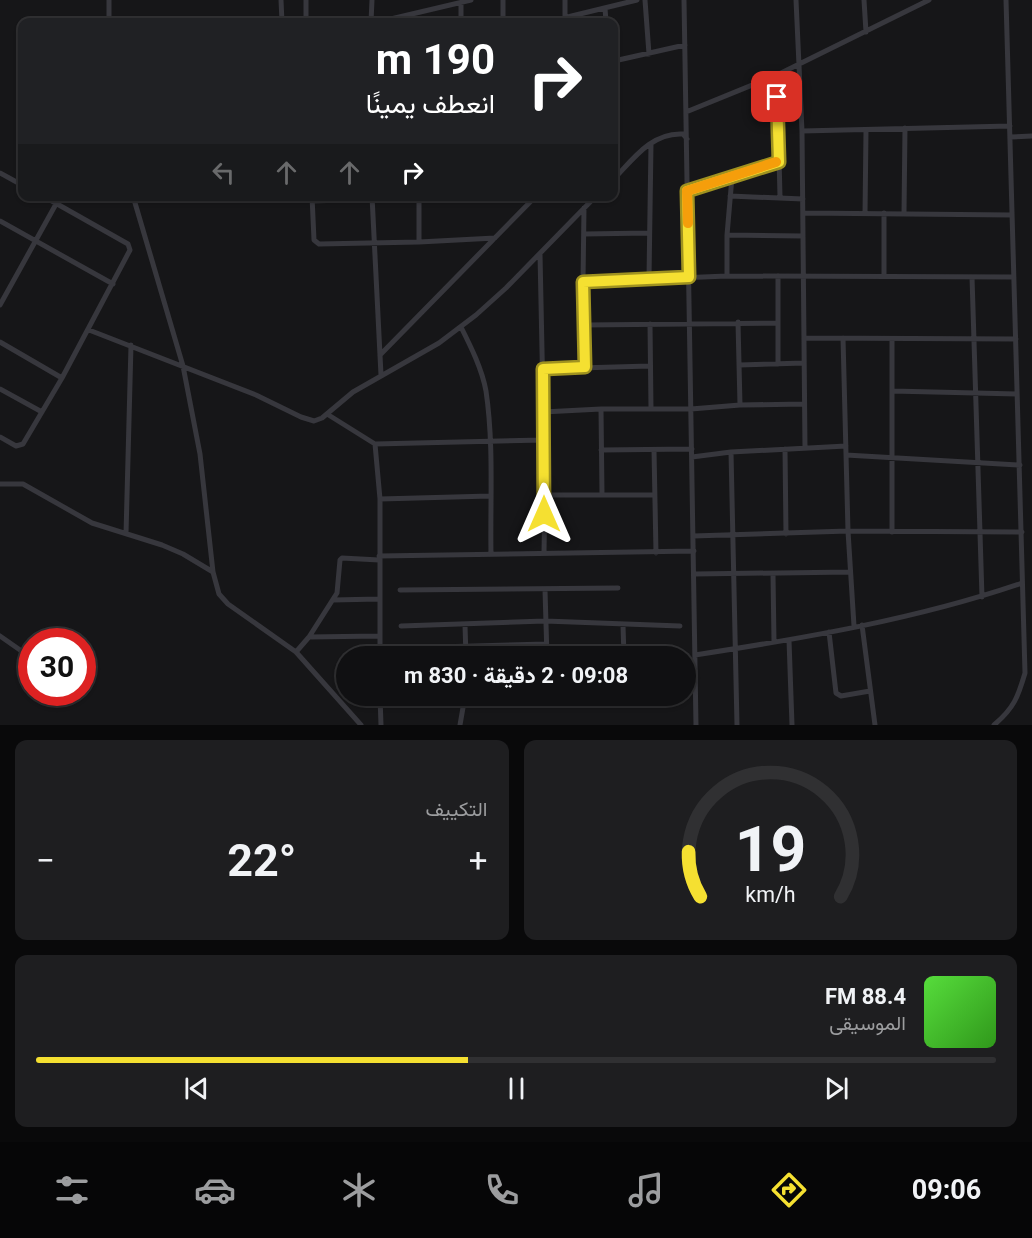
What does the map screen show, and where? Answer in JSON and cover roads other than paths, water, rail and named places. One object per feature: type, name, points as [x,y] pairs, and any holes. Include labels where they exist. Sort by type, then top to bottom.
[{"type":"street","points":[[109,0],[109,18]]},
{"type":"street","points":[[281,0],[282,18]]},
{"type":"street","points":[[306,0],[306,18]]},
{"type":"street","points":[[371,18],[372,0]]},
{"type":"street","points":[[397,18],[451,3],[471,0]]},
{"type":"street","points":[[503,0],[503,18]]},
{"type":"street","points":[[565,0],[565,18]]},
{"type":"street","points":[[572,18],[637,0]]},
{"type":"street","points":[[645,0],[649,54]]},
{"type":"street","points":[[684,0],[695,646]]},
{"type":"street","points":[[796,0],[802,131],[805,448]]},
{"type":"street","points":[[864,0],[866,32]]},
{"type":"street","points":[[686,112],[777,75],[929,0]]},
{"type":"street","points":[[994,725],[1009,712],[1018,699],[1025,673],[1006,0]]},
{"type":"street","points":[[461,3],[461,18]]},
{"type":"street","points":[[605,8],[606,18]]},
{"type":"street","points":[[618,60],[685,45]]},
{"type":"street","points":[[777,75],[780,197]]},
{"type":"street","points":[[802,131],[1010,126]]},
{"type":"street","points":[[904,213],[905,128]]},
{"type":"street","points":[[865,214],[866,131]]},
{"type":"street","points":[[618,175],[662,136],[683,135],[687,139]]},
{"type":"street","points":[[1010,137],[1032,136]]},
{"type":"street","points":[[649,278],[651,144]]},
{"type":"street","points":[[687,191],[779,162]]},
{"type":"street","points":[[0,173],[18,184]]},
{"type":"street","points":[[727,276],[727,235],[732,177]]},
{"type":"street","points":[[730,196],[803,199]]},
{"type":"street","points":[[0,437],[16,446],[23,444],[63,378],[130,247],[51,201]]},
{"type":"street","points":[[134,201],[183,366],[200,454],[213,572],[219,594],[228,604],[296,652],[361,725]]},
{"type":"street","points":[[312,201],[314,240],[316,242],[419,242],[495,238]]},
{"type":"street","points":[[372,201],[381,375]]},
{"type":"street","points":[[419,201],[419,242]]},
{"type":"street","points":[[380,355],[531,201]]},
{"type":"street","points":[[89,330],[256,395],[314,421],[327,414],[353,392],[410,361],[461,327],[506,288],[591,201]]},
{"type":"street","points":[[0,305],[56,204]]},
{"type":"street","points":[[584,208],[585,367]]},
{"type":"street","points":[[803,213],[1012,215]]},
{"type":"street","points":[[884,213],[884,276]]},
{"type":"street","points":[[0,221],[113,284]]},
{"type":"street","points":[[584,234],[649,233]]},
{"type":"street","points":[[727,235],[803,236]]},
{"type":"street","points":[[540,254],[544,552]]},
{"type":"street","points":[[583,282],[727,276],[1014,277]]},
{"type":"street","points":[[778,276],[778,364]]},
{"type":"street","points":[[972,277],[982,597]]},
{"type":"street","points":[[738,322],[740,405]]},
{"type":"street","points":[[584,325],[778,322]]},
{"type":"street","points":[[650,324],[651,409]]},
{"type":"street","points":[[461,327],[472,348],[486,390],[490,440],[491,554]]},
{"type":"street","points":[[805,338],[1017,339]]},
{"type":"street","points":[[843,338],[848,531],[854,626]]},
{"type":"street","points":[[892,339],[892,532]]},
{"type":"street","points":[[0,342],[63,378]]},
{"type":"street","points":[[126,534],[131,345]]},
{"type":"street","points":[[739,365],[804,363]]},
{"type":"street","points":[[543,369],[650,366]]},
{"type":"street","points":[[0,389],[42,412]]},
{"type":"street","points":[[892,391],[1017,394]]},
{"type":"street","points":[[543,412],[804,404]]},
{"type":"street","points":[[601,409],[602,494]]},
{"type":"street","points":[[327,414],[375,444],[544,440]]},
{"type":"street","points":[[375,444],[380,499],[379,646]]},
{"type":"street","points":[[692,457],[730,452],[846,446]]},
{"type":"street","points":[[601,450],[692,448]]},
{"type":"street","points":[[785,449],[786,534]]},
{"type":"street","points":[[654,450],[656,553]]},
{"type":"street","points":[[730,452],[736,725]]},
{"type":"street","points":[[846,455],[1020,465]]},
{"type":"street","points":[[0,484],[23,484],[92,524],[162,545],[183,554],[213,572]]},
{"type":"street","points":[[545,495],[654,495]]},
{"type":"street","points":[[380,499],[490,496]]},
{"type":"street","points":[[693,536],[848,531],[1022,532]]},
{"type":"street","points":[[296,652],[309,637],[337,592],[342,558],[544,552],[693,551]]},
{"type":"street","points":[[694,574],[850,572]]},
{"type":"street","points":[[773,574],[774,642]]},
{"type":"street","points":[[696,655],[789,640],[862,625],[982,597],[1022,584]]},
{"type":"street","points":[[400,590],[618,588]]},
{"type":"street","points":[[506,646],[546,644],[545,590]]},
{"type":"street","points":[[333,600],[379,599]]},
{"type":"street","points":[[401,626],[545,621],[623,626],[680,626]]},
{"type":"street","points":[[465,625],[466,646]]},
{"type":"street","points":[[862,625],[875,725]]},
{"type":"street","points":[[623,626],[624,646]]},
{"type":"street","points":[[829,632],[836,693],[841,696],[870,691]]},
{"type":"street","points":[[0,636],[18,649]]},
{"type":"street","points":[[309,637],[379,636]]},
{"type":"street","points":[[789,640],[792,725]]},
{"type":"street","points":[[380,706],[381,725]]},
{"type":"street","points":[[460,725],[463,706]]},
{"type":"street","points":[[696,706],[696,725]]}]
